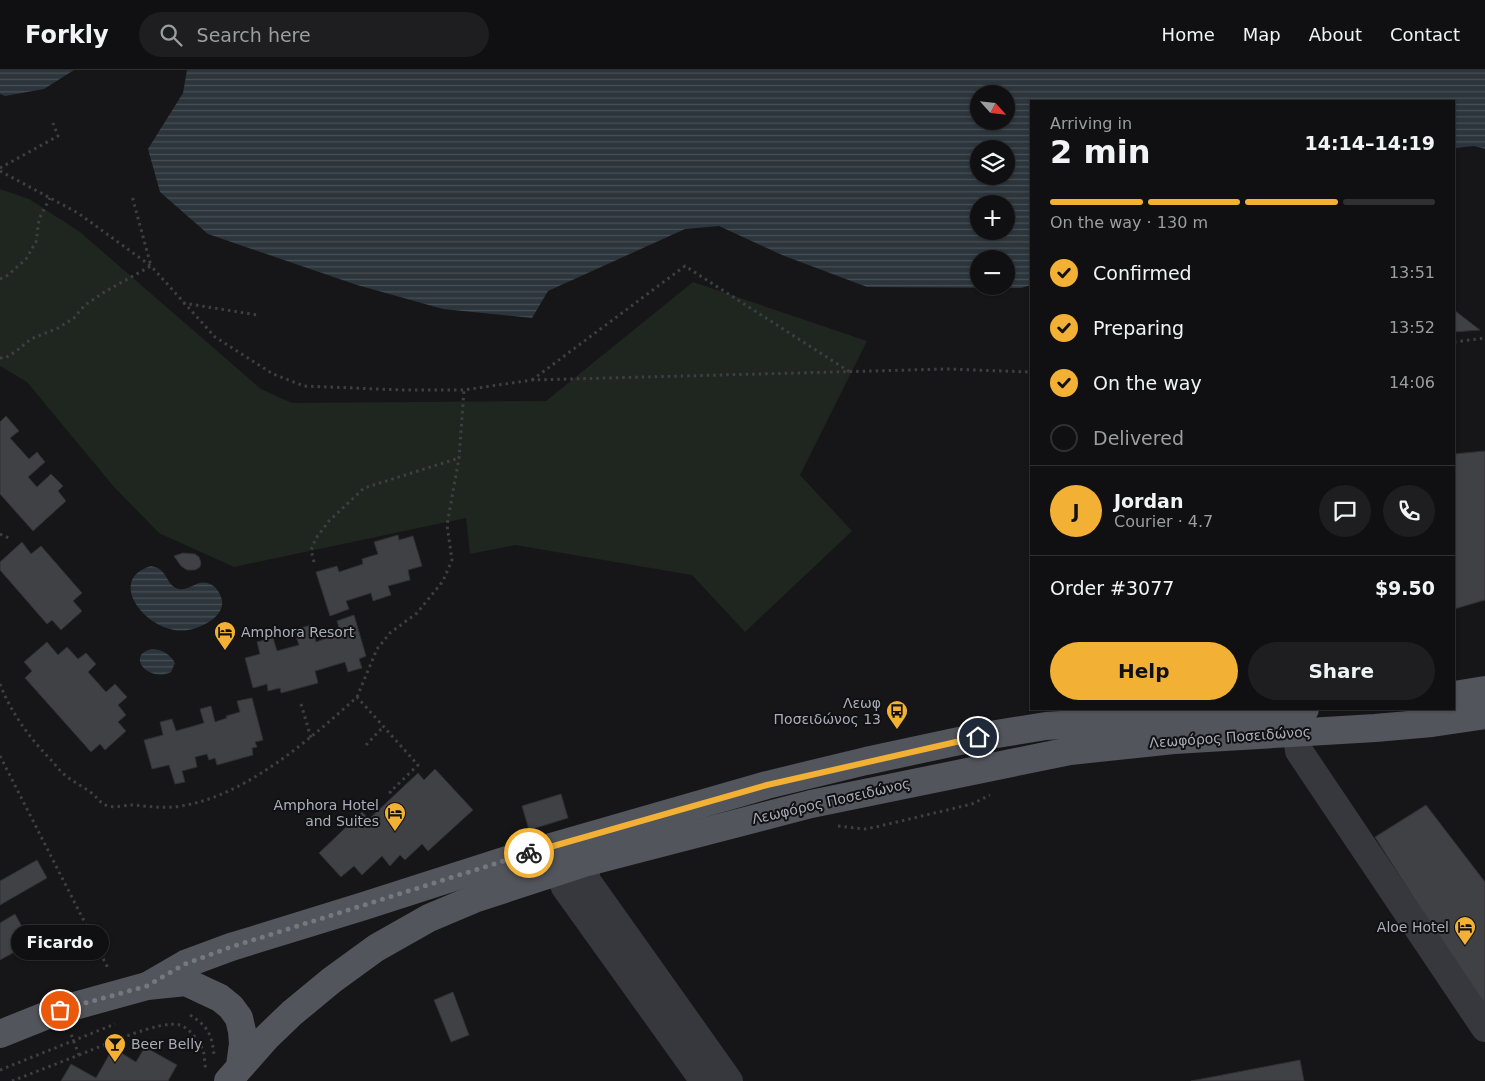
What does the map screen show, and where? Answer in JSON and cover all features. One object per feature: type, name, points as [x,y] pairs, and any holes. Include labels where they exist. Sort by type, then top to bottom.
[{"type":"main road","points":[[1455,695],[1485,690]]},
{"type":"main road","name":"Λεωφόρος Ποσειδώνος","points":[[147,986],[185,964],[231,947],[513,858],[767,785],[978,737],[1046,726],[1298,717],[1375,728],[1432,723],[1485,715]]},
{"type":"main road","name":"Λεωφόρος Ποσειδώνος","points":[[222,1069],[266,1038],[292,1013],[332,980],[376,948],[429,918],[474,898],[571,867],[811,804],[1070,751],[1174,740],[1298,717]]},
{"type":"main road","points":[[0,1034],[60,1010],[147,986],[186,982],[208,991],[231,1007],[239,1018],[243,1044],[222,1069]]},
{"type":"street","points":[[1298,717],[1299,751],[1485,1028]]},
{"type":"street","points":[[704,1081],[565,887],[571,867],[587,881],[730,1081]]},
{"type":"path","points":[[0,169],[58,136],[53,123]]},
{"type":"path","points":[[0,169],[78,213],[151,266],[215,337],[273,374],[304,386],[402,390],[464,390],[532,380],[947,369],[1030,372]]},
{"type":"path","points":[[132,196],[151,266]]},
{"type":"path","points":[[0,279],[8,275],[26,259],[36,242],[40,219],[50,198]]},
{"type":"path","points":[[0,358],[5,358],[32,339],[58,328],[74,318],[85,305],[106,291],[151,266]]},
{"type":"path","points":[[532,380],[684,266],[851,372]]},
{"type":"path","points":[[183,303],[257,315]]},
{"type":"path","points":[[1455,342],[1485,338]]},
{"type":"path","points":[[0,684],[19,720],[40,749],[66,776],[94,795],[100,802],[109,806],[181,806],[208,799],[279,762],[311,738],[357,697],[377,649],[390,633],[417,613],[443,581],[452,560],[447,525],[458,458],[464,390]]},
{"type":"path","points":[[314,562],[311,550],[316,538],[329,521],[364,488],[458,458]]},
{"type":"path","points":[[0,534],[11,539]]},
{"type":"path","points":[[357,697],[418,765],[390,792],[393,796]]},
{"type":"path","points":[[301,704],[311,738]]},
{"type":"path","points":[[366,744],[384,726]]},
{"type":"path","points":[[0,756],[113,978]]},
{"type":"path","points":[[828,826],[865,829],[876,827],[972,804],[995,792]]},
{"type":"path","points":[[60,1010],[80,1055]]},
{"type":"path","points":[[188,1013],[204,1026],[211,1036],[222,1069]]},
{"type":"path","points":[[0,1070],[119,1023]]},
{"type":"path","points":[[12,1081],[166,1024],[180,1025],[192,1034],[203,1051],[222,1069]]},
{"type":"shaded area","points":[[0,70],[74,70],[44,89],[5,96],[0,94]]},
{"type":"shaded area","points":[[187,70],[1485,70],[1485,149],[1474,146],[1455,148],[1455,100],[1030,100],[1030,285],[1021,288],[1015,288],[1015,250],[970,250],[970,288],[867,287],[782,255],[719,226],[685,229],[548,291],[532,318],[443,309],[357,285],[208,234],[160,192],[148,149],[183,93]]},
{"type":"shaded area","points":[[0,189],[29,199],[80,232],[261,389],[292,403],[546,401],[693,282],[867,341],[800,475],[852,531],[745,632],[692,575],[515,545],[470,554],[466,518],[234,567],[159,533],[114,487],[27,382],[0,366]]},
{"type":"shaded area","points":[[151,566],[163,572],[169,582],[176,588],[185,589],[207,583],[216,588],[221,597],[222,604],[217,615],[200,627],[188,630],[174,630],[159,625],[147,617],[137,606],[132,594],[131,583],[137,573]]},
{"type":"shaded area","points":[[152,649],[163,651],[171,657],[175,663],[171,672],[155,674],[143,667],[140,657],[144,652]]},
{"type":"building","points":[[1455,311],[1480,330],[1455,332]]},
{"type":"building","points":[[6,416],[19,431],[10,438],[29,459],[37,452],[45,462],[28,477],[37,487],[51,474],[63,486],[58,491],[66,501],[33,531],[0,494],[0,422]]},
{"type":"building","points":[[1485,451],[1485,600],[1455,609],[1455,454]]},
{"type":"building","points":[[398,535],[399,540],[413,536],[422,566],[408,570],[410,580],[388,586],[391,595],[373,601],[371,593],[346,601],[349,609],[330,616],[316,572],[337,566],[339,572],[363,564],[362,559],[378,554],[374,542]]},
{"type":"building","points":[[22,542],[31,554],[41,546],[82,593],[73,601],[82,611],[61,630],[52,620],[47,624],[0,570],[0,562]]},
{"type":"building","points":[[183,553],[195,554],[199,557],[200,567],[195,570],[187,570],[181,566],[174,556]]},
{"type":"building","points":[[354,615],[366,656],[359,659],[362,668],[348,672],[345,662],[315,671],[318,683],[281,693],[280,688],[268,691],[267,684],[253,688],[245,658],[260,654],[257,642],[273,638],[277,651],[299,645],[294,630],[311,625],[316,642],[327,638],[326,635],[340,631],[337,621]]},
{"type":"building","points":[[47,642],[58,655],[67,647],[78,659],[86,653],[96,664],[88,672],[106,692],[115,684],[127,697],[118,705],[126,715],[118,722],[126,731],[105,750],[100,744],[91,752],[25,678],[32,671],[24,662]]},
{"type":"building","points":[[252,698],[263,740],[255,742],[257,747],[252,748],[253,755],[217,765],[215,758],[209,760],[207,754],[195,757],[197,767],[182,771],[185,782],[175,784],[169,765],[152,769],[144,740],[163,735],[160,722],[172,719],[176,731],[204,723],[200,709],[211,706],[215,722],[240,712],[237,701]]},
{"type":"building","name":"Amphora Hotel and Suites","points":[[435,769],[473,810],[428,851],[422,844],[405,860],[400,855],[390,866],[382,856],[362,875],[354,866],[341,877],[319,853],[362,812],[369,819],[418,773],[424,780]]},
{"type":"building","points":[[561,794],[568,818],[529,830],[522,806]]},
{"type":"building","name":"Aloe Hotel","points":[[1426,805],[1485,882],[1485,1010],[1375,837]]},
{"type":"building","points":[[37,860],[47,878],[0,905],[0,881]]},
{"type":"building","points":[[15,914],[31,943],[0,960],[0,923]]},
{"type":"building","points":[[453,992],[469,1035],[451,1042],[434,1000]]},
{"type":"building","points":[[145,1047],[177,1065],[168,1081],[61,1081],[71,1064],[96,1078],[113,1048],[136,1062]]},
{"type":"building","points":[[1300,1060],[1304,1081],[1191,1081]]},
{"type":"way so far","points":[[60,1010],[147,986],[185,964],[231,947],[529,853]]},
{"type":"place","name":"Amphora Resort","points":[[225,651]]},
{"type":"place","name":"Λεωφ Ποσειδώνος 13","points":[[897,730]]},
{"type":"place","name":"Amphora Hotel and Suites","points":[[395,832]]},
{"type":"place","name":"Aloe Hotel","points":[[1465,946]]},
{"type":"place","name":"Ficardo","points":[[60,1010]]},
{"type":"place","name":"Beer Belly","points":[[115,1063]]},
{"type":"route","points":[[529,853],[767,785],[978,737]]}]
